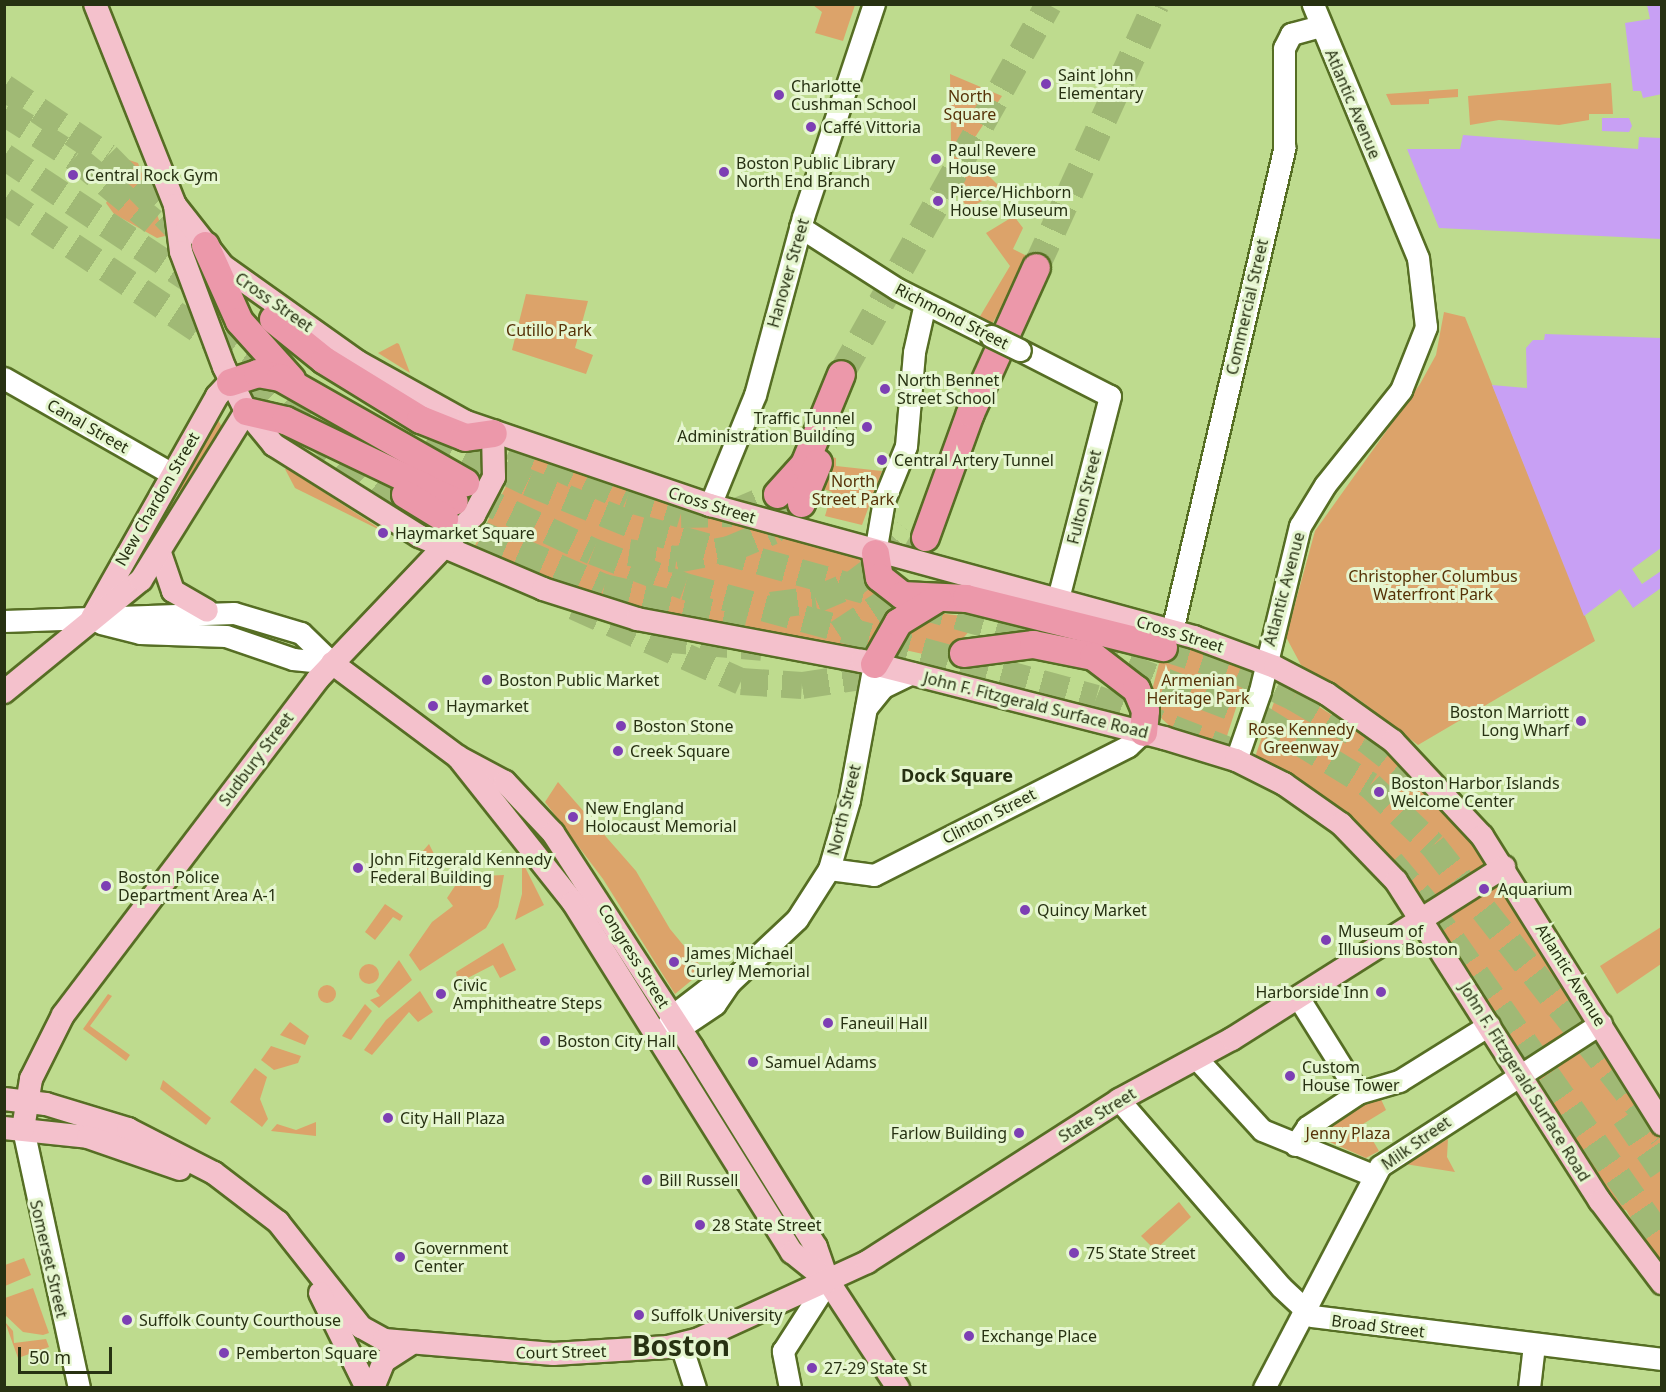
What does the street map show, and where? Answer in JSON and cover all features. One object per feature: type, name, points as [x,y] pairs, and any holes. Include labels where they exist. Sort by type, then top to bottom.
[{"type":"highway","points":[[205,245],[244,329],[307,394]]},
{"type":"highway","points":[[916,534],[1036,267]]},
{"type":"highway","points":[[459,492],[345,395],[269,324],[420,419],[465,437],[493,433]]},
{"type":"highway","points":[[230,382],[268,374],[307,394],[459,492]]},
{"type":"highway","points":[[789,499],[817,466],[827,411],[842,374]]},
{"type":"highway","points":[[246,411],[285,420],[348,453],[459,492]]},
{"type":"highway","points":[[875,553],[876,571],[889,588],[907,597],[986,602],[1167,639]]},
{"type":"highway","points":[[874,664],[894,626],[938,598]]},
{"type":"highway","points":[[963,653],[1033,644],[1093,656],[1136,689],[1145,710],[1143,732]]},
{"type":"main road","points":[[95,4],[175,205]]},
{"type":"main road","name":"Hanover Street","points":[[710,505],[755,395],[800,227],[874,4]]},
{"type":"main road","points":[[1313,4],[1321,26]]},
{"type":"main road","name":"Commercial Street","points":[[1167,639],[1217,438],[1284,148],[1284,48],[1292,34],[1321,26]]},
{"type":"main road","name":"Atlantic Avenue","points":[[1321,26],[1418,258],[1426,327],[1401,390],[1320,492],[1300,526],[1265,663],[1333,697],[1393,741],[1463,812],[1504,867],[1662,1124]]},
{"type":"main road","name":"Cross Street","points":[[175,205],[223,266],[346,354],[435,408],[493,433],[710,505],[875,553],[1058,599],[1167,639],[1265,663]]},
{"type":"main road","name":"John F. Fitzgerald Surface Road","points":[[175,205],[181,252],[230,382],[246,411],[294,461],[445,549],[637,619],[874,664],[1143,732],[1236,760],[1294,790],[1341,824],[1384,867],[1421,917],[1614,1222],[1662,1283]]},
{"type":"main road","name":"Richmond Street","points":[[800,227],[925,303],[1110,396]]},
{"type":"main road","points":[[875,553],[884,500],[906,446],[914,352],[925,303]]},
{"type":"main road","name":"Canal Street","points":[[4,378],[172,474]]},
{"type":"main road","name":"New Chardon Street","points":[[91,621],[172,474],[230,382]]},
{"type":"main road","name":"Fulton Street","points":[[1058,599],[1110,396]]},
{"type":"main road","name":"New Chardon Street","points":[[4,692],[141,580],[160,553],[246,411]]},
{"type":"main road","name":"Sudbury Street","points":[[14,1129],[15,1100],[63,1015],[332,663],[445,549],[490,488],[493,433]]},
{"type":"main road","points":[[160,553],[173,591],[207,611]]},
{"type":"main road","name":"Congress Street","points":[[91,621],[207,611],[283,625],[309,638],[332,663],[458,757],[505,782],[549,828],[677,1023],[816,1247],[828,1281],[898,1388]]},
{"type":"main road","points":[[4,621],[91,621],[140,633],[226,636],[293,659],[332,663]]},
{"type":"main road","points":[[1236,760],[1265,663]]},
{"type":"main road","name":"North Street","points":[[660,1041],[677,1023],[715,1004],[730,982],[791,926],[829,869],[849,800],[874,664]]},
{"type":"main road","points":[[865,708],[884,687],[912,674]]},
{"type":"main road","name":"Clinton Street","points":[[829,869],[873,875],[1128,746],[1143,732]]},
{"type":"main road","name":"Congress Street","points":[[458,757],[560,883],[792,1252],[828,1281]]},
{"type":"main road","name":"State Street","points":[[681,1345],[873,1259],[1119,1100],[1197,1059],[1504,867]]},
{"type":"main road","points":[[1298,997],[1358,1094]]},
{"type":"main road","name":"Milk Street","points":[[1264,1388],[1373,1175],[1393,1155],[1601,1023]]},
{"type":"main road","points":[[1295,1145],[1307,1127],[1358,1094],[1399,1081],[1489,1025]]},
{"type":"main road","points":[[1197,1059],[1253,1123],[1295,1145],[1373,1175]]},
{"type":"main road","name":"Court Street","points":[[15,1100],[136,1132],[214,1173],[286,1230],[362,1327],[409,1345],[553,1354],[681,1345]]},
{"type":"main road","name":"Broad Street","points":[[1119,1100],[1304,1310],[1331,1321],[1662,1359]]},
{"type":"main road","points":[[14,1129],[133,1149],[181,1170],[236,1204],[277,1240],[319,1290],[367,1388]]},
{"type":"main road","name":"Somerset Street","points":[[14,1129],[80,1388]]},
{"type":"main road","points":[[790,1388],[783,1351],[828,1281]]},
{"type":"main road","points":[[374,1388],[386,1358],[409,1345]]},
{"type":"main road","points":[[681,1345],[695,1388]]},
{"type":"main road","points":[[1529,1388],[1534,1345]]},
{"type":"green space","points":[[813,5],[855,5],[843,41],[815,33],[822,12]]},
{"type":"green space","name":"North Square","points":[[950,74],[1002,96],[951,174],[951,140]]},
{"type":"green space","points":[[1611,83],[1613,114],[1589,114],[1589,120],[1559,125],[1499,120],[1470,125],[1468,96]]},
{"type":"green space","points":[[1458,89],[1458,97],[1429,99],[1429,104],[1391,105],[1386,94]]},
{"type":"green space","points":[[129,160],[138,163],[165,236],[157,238],[114,214],[106,203]]},
{"type":"green space","points":[[976,163],[1003,190],[969,208],[960,199],[963,180]]},
{"type":"green space","points":[[1014,216],[1023,228],[1013,249],[1031,258],[992,324],[979,318],[1010,266],[986,233]]},
{"type":"green space","name":"Cutillo Park","points":[[526,294],[588,301],[575,348],[593,355],[586,374],[512,350]]},
{"type":"green space","name":"Christopher Columbus Waterfront Park","points":[[1444,312],[1465,317],[1595,641],[1418,745],[1361,701],[1301,665],[1286,637],[1315,531],[1420,384],[1436,355]]},
{"type":"green space","points":[[399,344],[410,373],[378,353]]},
{"type":"green space","points":[[218,420],[223,429],[185,495],[178,490]]},
{"type":"green space","points":[[524,452],[858,557],[876,593],[902,608],[871,645],[858,643],[858,653],[626,607],[471,553]]},
{"type":"green space","name":"North Street Park","points":[[827,456],[836,458],[836,466],[882,471],[862,525],[825,516],[832,492],[821,488]]},
{"type":"green space","points":[[285,469],[288,469],[388,534],[295,488]]},
{"type":"green space","points":[[170,501],[180,507],[124,582]]},
{"type":"green space","points":[[937,613],[981,618],[957,645],[932,656],[896,648],[907,628]]},
{"type":"green space","name":"Armenian Heritage Park","points":[[1166,637],[1249,668],[1225,742],[1174,730],[1160,717],[1152,690]]},
{"type":"green space","name":"Rose Kennedy Greenway","points":[[1281,682],[1401,760],[1463,825],[1661,1140],[1661,1269],[1626,1210],[1618,1209],[1536,1080],[1538,1074],[1515,1049],[1417,891],[1365,832],[1322,796],[1255,757]]},
{"type":"green space","points":[[558,782],[636,871],[670,929],[704,970],[675,994],[603,879],[545,802]]},
{"type":"green space","points":[[429,844],[440,866],[432,873],[415,860]]},
{"type":"green space","points":[[522,861],[544,905],[515,920],[522,894]]},
{"type":"green space","points":[[504,875],[498,907],[486,928],[420,971],[409,955],[432,922],[453,906],[447,898],[461,877]]},
{"type":"green space","points":[[385,904],[403,916],[400,921],[393,917],[375,940],[365,932]]},
{"type":"green space","points":[[1661,927],[1661,964],[1617,994],[1600,966]]},
{"type":"green space","points":[[503,943],[516,970],[500,978],[493,965],[458,983],[456,972]]},
{"type":"green space","points":[[399,960],[412,980],[379,1008],[370,1000],[380,996],[376,991]]},
{"type":"green space","points":[[369,964],[376,967],[379,974],[376,981],[369,984],[362,981],[359,974],[362,967]]},
{"type":"green space","points":[[323,985],[331,985],[336,990],[334,1001],[323,1003],[318,998],[318,990]]},
{"type":"green space","points":[[420,991],[433,1012],[418,1022],[409,1012],[372,1055],[364,1050],[386,1020]]},
{"type":"green space","points":[[108,994],[112,996],[90,1026],[130,1055],[126,1061],[83,1029]]},
{"type":"green space","points":[[365,1004],[372,1011],[351,1040],[342,1036]]},
{"type":"green space","points":[[290,1022],[309,1036],[305,1045],[280,1035]]},
{"type":"green space","points":[[271,1046],[301,1056],[298,1063],[274,1070],[261,1060]]},
{"type":"green space","points":[[255,1068],[267,1077],[260,1099],[268,1119],[262,1127],[230,1102]]},
{"type":"green space","points":[[163,1080],[211,1118],[206,1125],[160,1089]]},
{"type":"green space","name":"Jenny Plaza","points":[[1379,1095],[1386,1110],[1363,1124],[1379,1151],[1366,1158],[1323,1139],[1326,1127]]},
{"type":"green space","points":[[316,1122],[316,1136],[271,1131],[277,1124],[296,1130]]},
{"type":"green space","points":[[1448,1139],[1447,1157],[1455,1172],[1405,1164]]},
{"type":"green space","points":[[1179,1202],[1191,1217],[1155,1250],[1141,1236]]},
{"type":"green space","points":[[24,1258],[31,1275],[5,1286],[5,1265]]},
{"type":"green space","points":[[33,1288],[49,1333],[43,1335],[23,1332],[5,1315],[5,1298]]},
{"type":"green space","points":[[5,1322],[13,1331],[14,1343],[46,1339],[49,1347],[18,1358]]},
{"type":"shaded area","points":[[1647,5],[1661,5],[1662,94],[1643,98],[1641,91],[1633,91],[1625,23],[1650,19]]},
{"type":"shaded area","points":[[1602,118],[1629,118],[1632,126],[1629,132],[1602,131]]},
{"type":"shaded area","points":[[1463,135],[1638,149],[1639,137],[1661,138],[1661,239],[1439,228],[1407,149],[1460,149]]},
{"type":"shaded area","points":[[1545,334],[1661,338],[1661,588],[1633,608],[1620,589],[1584,616],[1492,385],[1527,388],[1526,348],[1533,340],[1544,340]]},
{"type":"pier","points":[[1661,548],[1661,571],[1642,584],[1632,569]]},
{"type":"tunnel","points":[[841,374],[1049,4]]},
{"type":"tunnel","points":[[1036,267],[1156,4]]},
{"type":"tunnel","points":[[4,87],[107,156],[190,241]]},
{"type":"tunnel","points":[[4,112],[75,157],[153,221]]},
{"type":"tunnel","points":[[4,156],[241,313]]},
{"type":"tunnel","points":[[4,200],[278,382]]},
{"type":"tunnel","points":[[252,377],[410,521]]},
{"type":"tunnel","points":[[430,433],[528,482],[641,528],[1052,642]]},
{"type":"tunnel","points":[[511,446],[627,498],[681,514],[732,513],[777,494]]},
{"type":"tunnel","points":[[437,478],[593,551],[685,586],[1096,698],[1244,756]]},
{"type":"tunnel","points":[[629,552],[676,559],[729,549],[772,531],[801,503]]},
{"type":"tunnel","points":[[444,518],[604,587],[746,620]]},
{"type":"tunnel","points":[[771,605],[816,599],[854,583],[882,562],[907,530]]},
{"type":"tunnel","points":[[838,633],[888,600],[924,539]]},
{"type":"tunnel","points":[[574,606],[741,681],[802,685],[895,671]]},
{"type":"tunnel","points":[[660,638],[762,647]]},
{"type":"tunnel","points":[[1163,647],[1239,671],[1294,697],[1366,739],[1427,787]]},
{"type":"tunnel","points":[[1089,652],[1261,718],[1370,785],[1433,845],[1662,1136]]},
{"type":"tunnel","points":[[1391,862],[1429,907],[1662,1239]]},
{"type":"tunnel","points":[[1625,1116],[1662,1170]]},
{"type":"place","name":"Saint John Elementary","points":[[1046,84]]},
{"type":"place","name":"Charlotte Cushman School","points":[[779,95]]},
{"type":"place","name":"Caffé Vittoria","points":[[811,127]]},
{"type":"place","name":"Paul Revere House","points":[[936,159]]},
{"type":"place","name":"Boston Public Library North End Branch","points":[[724,172]]},
{"type":"place","name":"Central Rock Gym","points":[[73,175]]},
{"type":"place","name":"Pierce/Hichborn House Museum","points":[[938,201]]},
{"type":"place","name":"North Bennet Street School","points":[[885,389]]},
{"type":"place","name":"Traffic Tunnel Administration Building","points":[[867,427]]},
{"type":"place","name":"Central Artery Tunnel","points":[[882,460]]},
{"type":"place","name":"Haymarket Square","points":[[383,533]]},
{"type":"place","name":"Boston Public Market","points":[[487,680]]},
{"type":"place","name":"Haymarket","points":[[433,706]]},
{"type":"place","name":"Boston Marriott Long Wharf","points":[[1581,721]]},
{"type":"place","name":"Boston Stone","points":[[621,726]]},
{"type":"place","name":"Creek Square","points":[[618,751]]},
{"type":"place","name":"Boston Harbor Islands Welcome Center","points":[[1379,792]]},
{"type":"place","name":"New England Holocaust Memorial","points":[[573,817]]},
{"type":"place","name":"John Fitzgerald Kennedy Federal Building","points":[[358,868]]},
{"type":"place","name":"Boston Police Department Area A-1","points":[[106,886]]},
{"type":"place","name":"Aquarium","points":[[1484,889]]},
{"type":"place","name":"Quincy Market","points":[[1025,910]]},
{"type":"place","name":"Museum of Illusions Boston","points":[[1326,940]]},
{"type":"place","name":"James Michael Curley Memorial","points":[[674,962]]},
{"type":"place","name":"Harborside Inn","points":[[1381,992]]},
{"type":"place","name":"Civic Amphitheatre Steps","points":[[441,994]]},
{"type":"place","name":"Faneuil Hall","points":[[828,1023]]},
{"type":"place","name":"Boston City Hall","points":[[545,1041]]},
{"type":"place","name":"Samuel Adams","points":[[753,1062]]},
{"type":"place","name":"Custom House Tower","points":[[1290,1076]]},
{"type":"place","name":"City Hall Plaza","points":[[388,1118]]},
{"type":"place","name":"Farlow Building","points":[[1019,1133]]},
{"type":"place","name":"Bill Russell","points":[[647,1180]]},
{"type":"place","name":"28 State Street","points":[[700,1225]]},
{"type":"place","name":"75 State Street","points":[[1074,1253]]},
{"type":"place","name":"Government Center","points":[[400,1257]]},
{"type":"place","name":"Suffolk University","points":[[639,1315]]},
{"type":"place","name":"Suffolk County Courthouse","points":[[127,1320]]},
{"type":"place","name":"Exchange Place","points":[[969,1336]]},
{"type":"place","name":"Pemberton Square","points":[[224,1353]]},
{"type":"place","name":"27-29 State St","points":[[812,1368]]},
{"type":"district","name":"Dock Square","points":[[957,775]]},
{"type":"district","name":"Boston","points":[[681,1345]]}]
